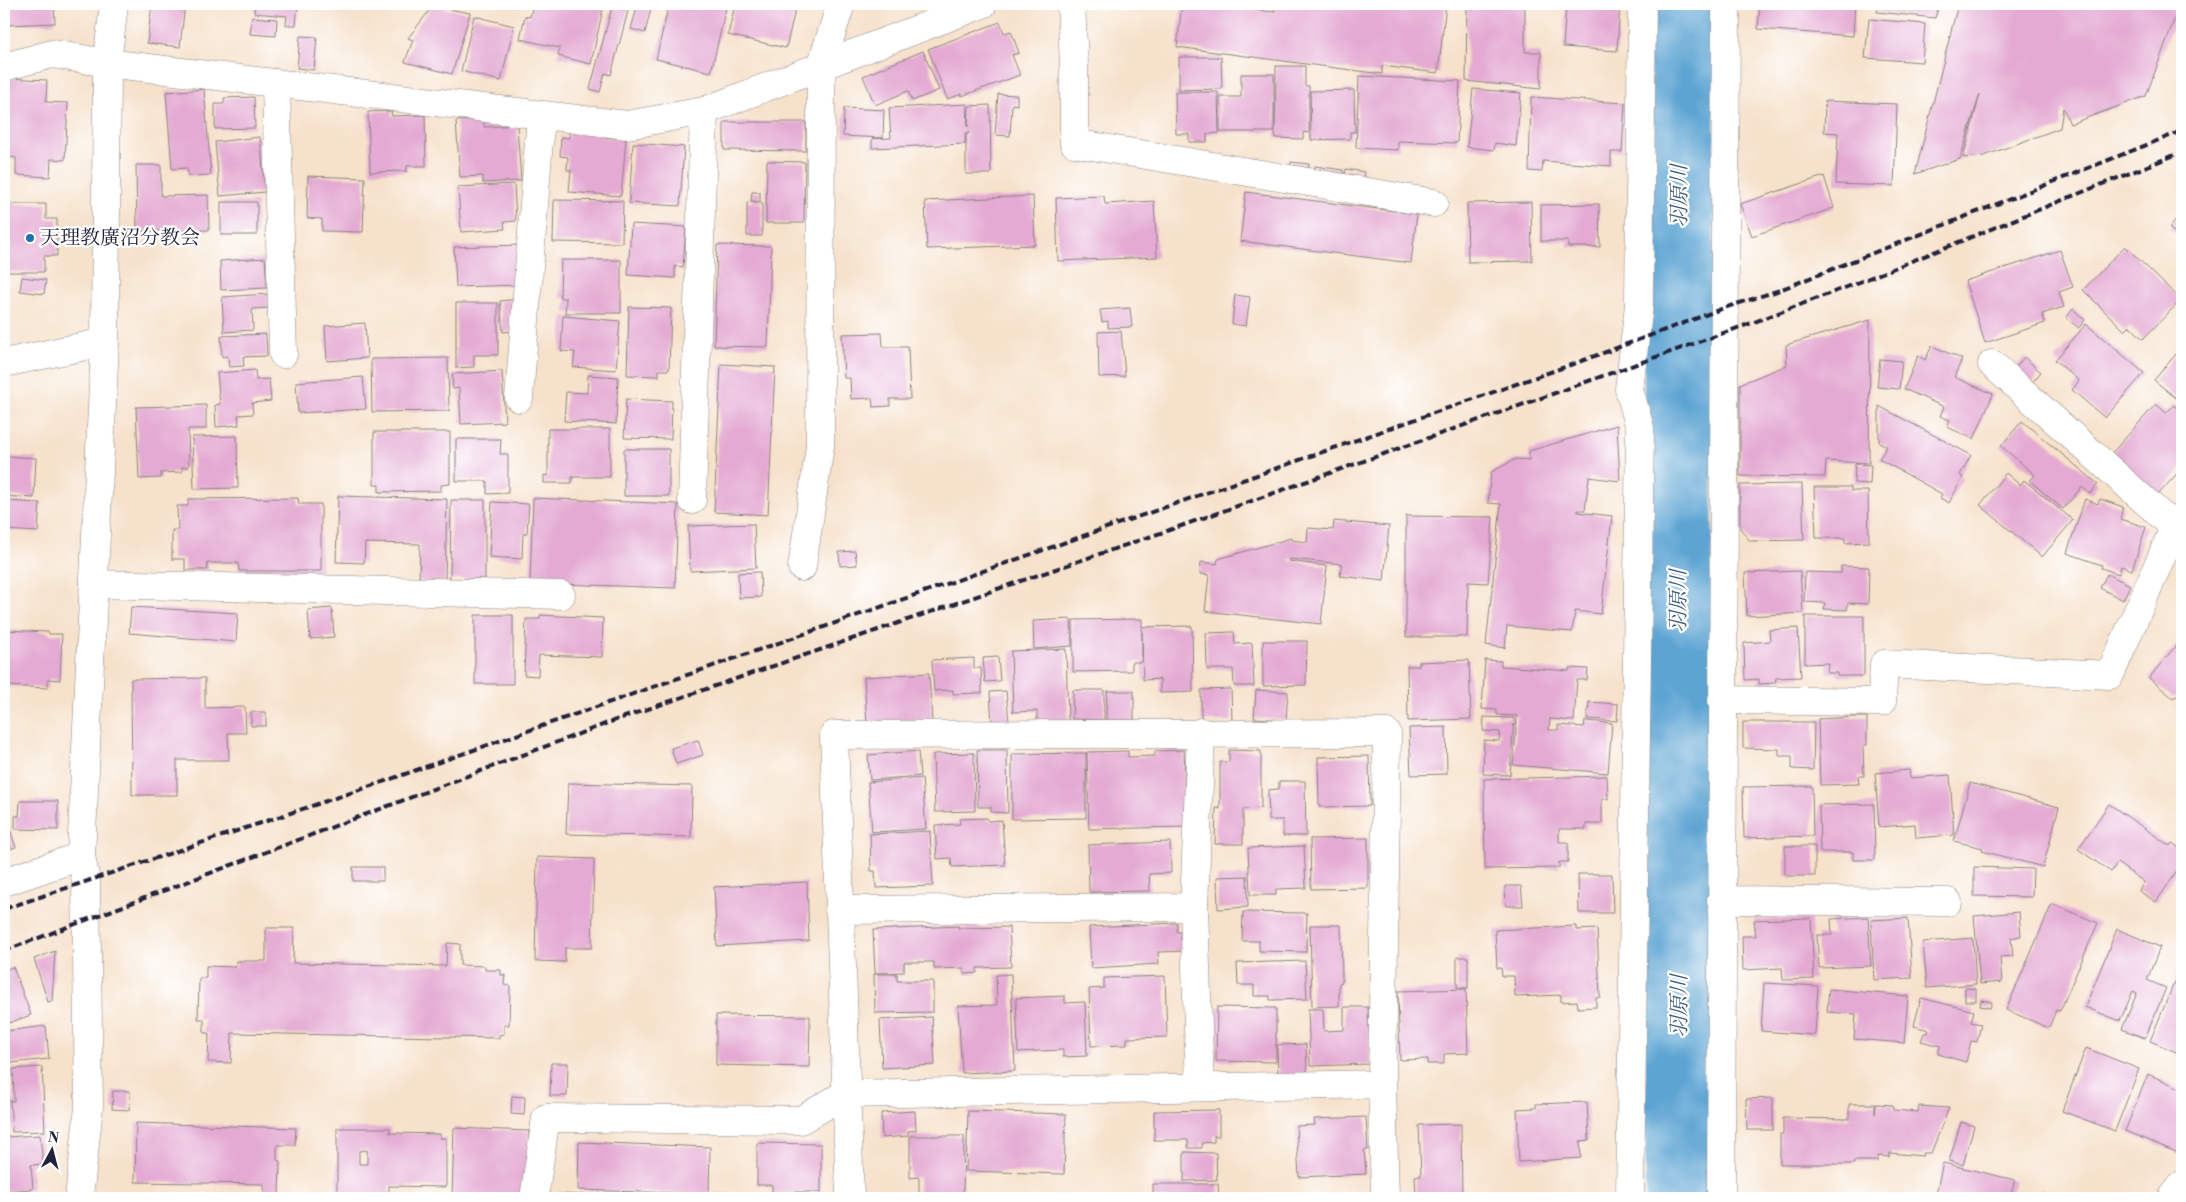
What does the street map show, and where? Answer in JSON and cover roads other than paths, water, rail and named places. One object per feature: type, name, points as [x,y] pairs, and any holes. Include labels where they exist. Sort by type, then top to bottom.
[{"type":"street","points":[[79,1198],[89,1107],[86,880],[80,856],[106,342],[107,63],[114,4]]},
{"type":"street","points":[[802,567],[820,446],[821,66],[841,4]]},
{"type":"street","points":[[4,67],[52,54],[107,63],[628,125],[704,111],[983,4]]},
{"type":"street","points":[[1071,4],[1074,65],[1074,143],[1434,203]]},
{"type":"street","points":[[1630,1198],[1640,428],[1629,389],[1639,305],[1642,4]]},
{"type":"street","points":[[1721,1198],[1726,4]]},
{"type":"street","points":[[276,83],[283,354]]},
{"type":"street","points":[[692,500],[704,111]]},
{"type":"street","points":[[519,398],[541,115]]},
{"type":"street","points":[[4,363],[106,342]]},
{"type":"street","points":[[1722,700],[1882,702],[1884,664],[2110,676],[2179,526],[1992,364]]},
{"type":"street","points":[[94,584],[561,595]]},
{"type":"street","points":[[1200,1087],[1194,907],[1201,732]]},
{"type":"street","points":[[850,1198],[834,735],[1201,732],[1387,733],[1382,1084],[1385,1198]]},
{"type":"street","points":[[4,882],[80,856]]},
{"type":"street","points":[[1721,900],[1948,902]]},
{"type":"street","points":[[839,910],[1194,907]]},
{"type":"street","points":[[534,1198],[546,1118],[801,1120],[845,1094],[1382,1084]]},
{"type":"street","points":[[2172,1198],[2182,1185]]},
{"type":"waterway","name":"羽原川","points":[[1680,1198],[1678,425],[1681,4]]},
{"type":"railway","points":[[4,909],[371,786],[1576,363],[1724,308],[1777,291],[2182,131]]},
{"type":"railway","points":[[4,951],[613,721],[1181,526],[1749,324],[1852,285],[2182,152]]},
{"type":"place","name":"天理教廣沼分教会","points":[[30,238]]}]
